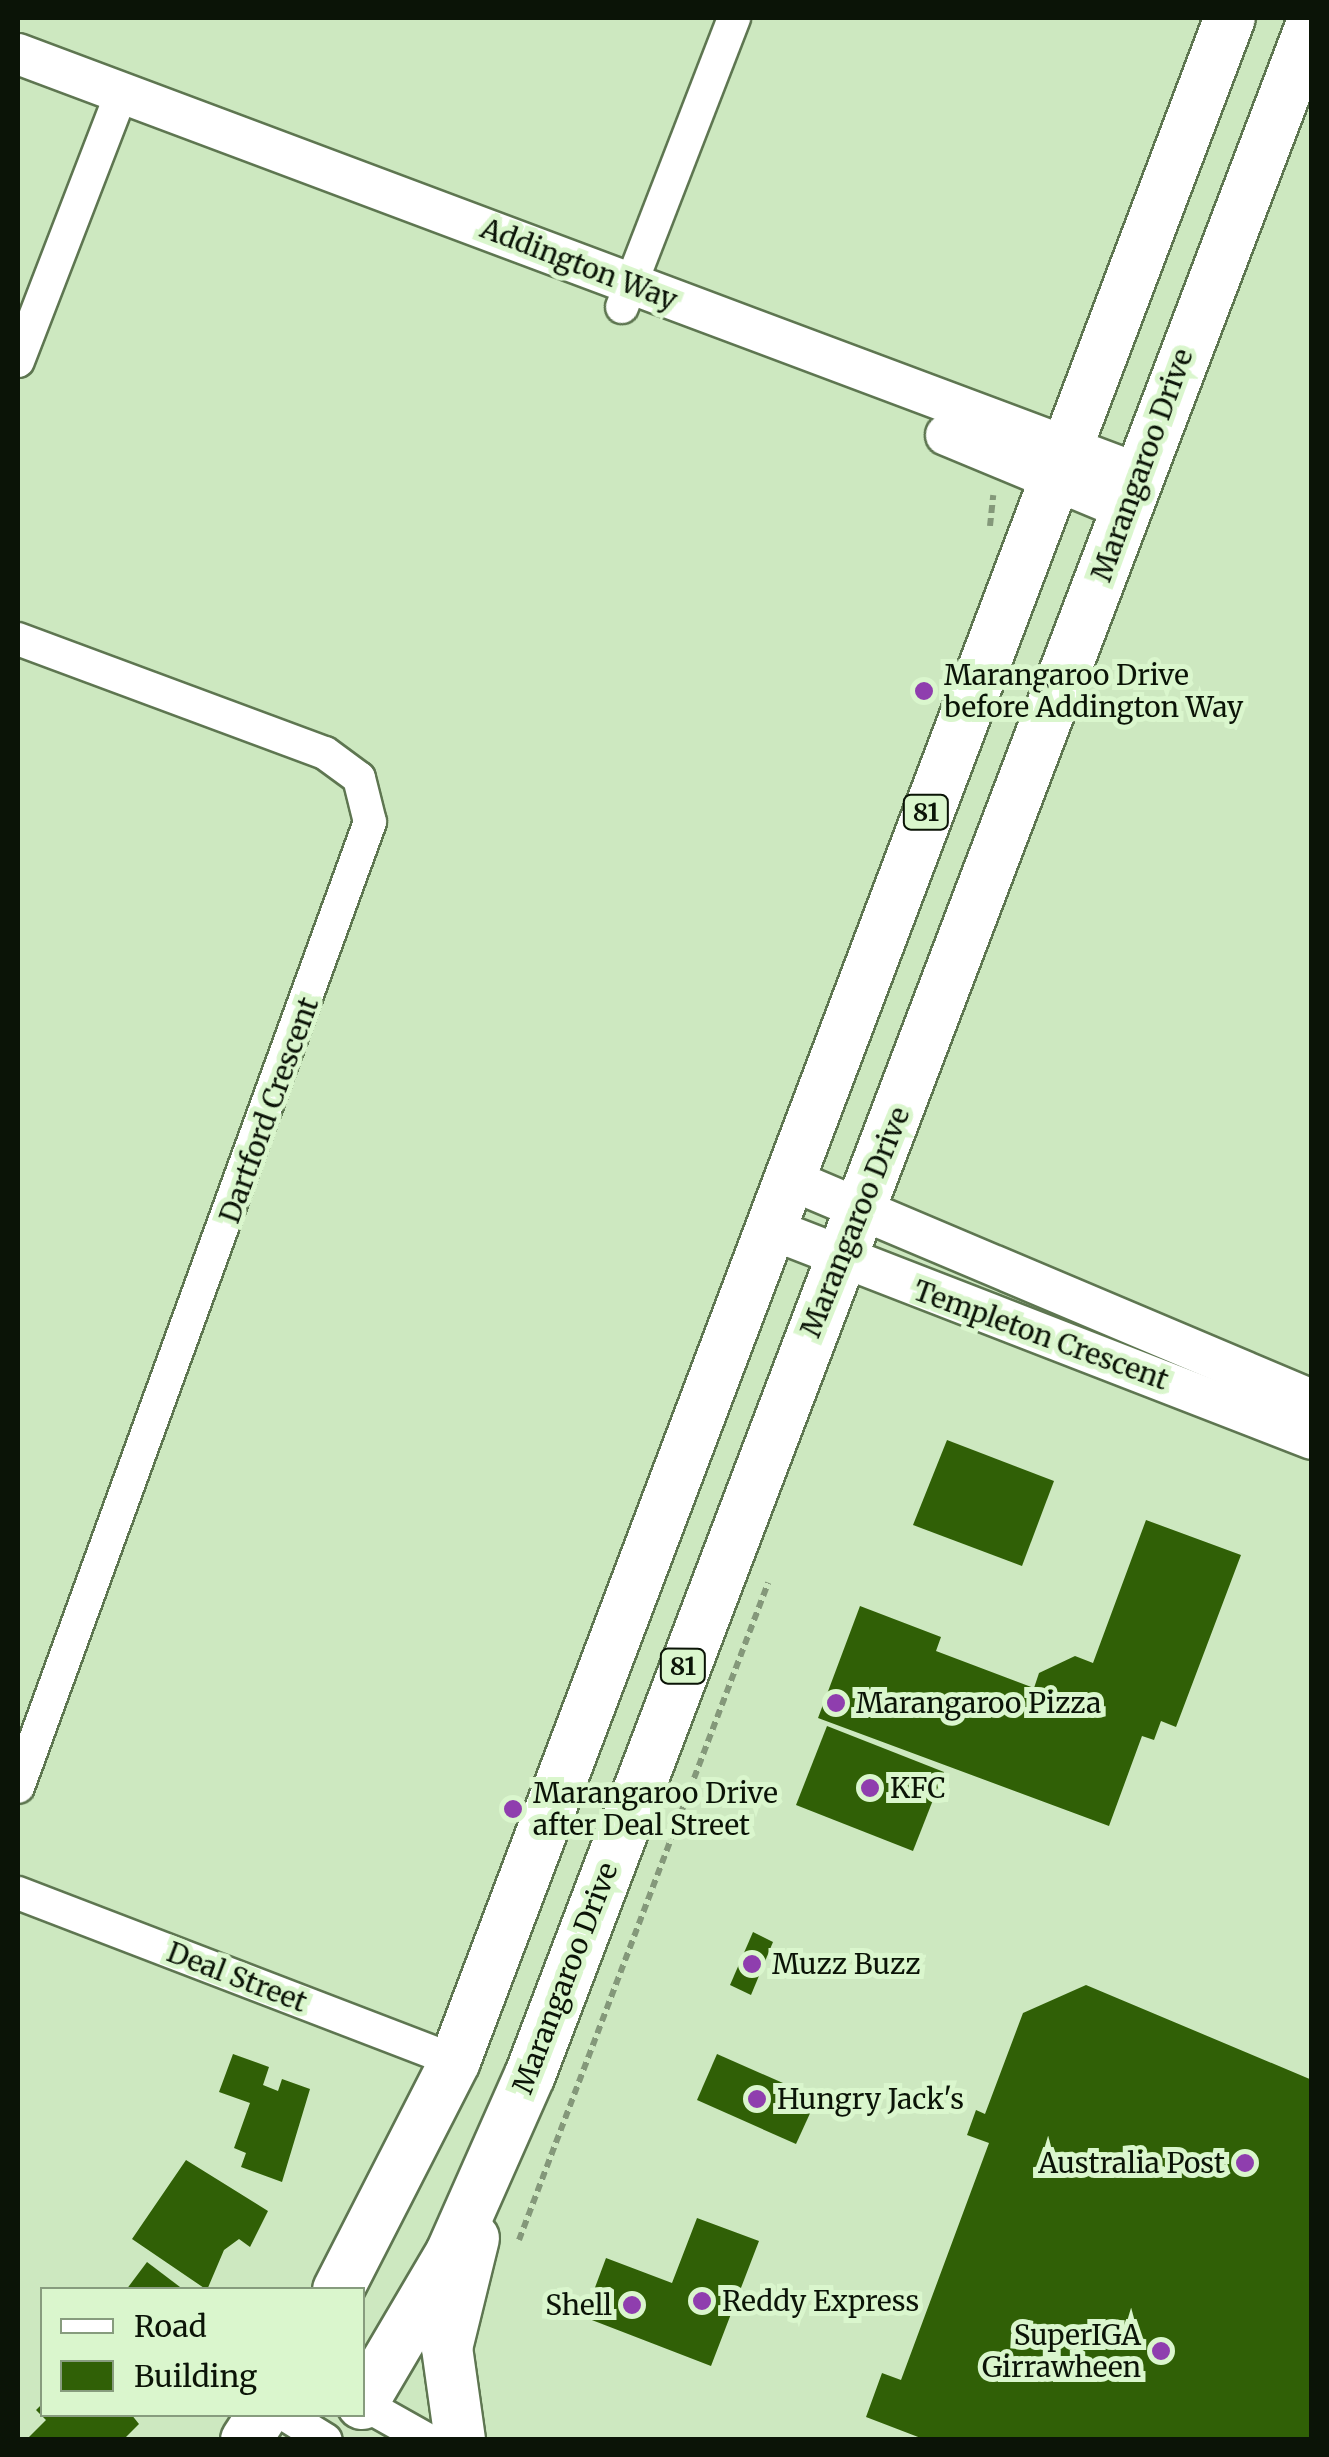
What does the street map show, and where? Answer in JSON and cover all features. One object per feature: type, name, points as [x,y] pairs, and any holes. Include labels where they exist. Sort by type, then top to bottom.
[{"type":"main road","name":"81","points":[[340,2287],[455,2061],[772,1230],[1057,462],[1230,18]]},
{"type":"main road","name":"Marangaroo Drive","points":[[365,2399],[482,2188],[1312,23]]},
{"type":"main road","points":[[460,2440],[447,2348],[482,2188]]},
{"type":"main road","points":[[246,2440],[261,2417]]},
{"type":"main road","points":[[341,2440],[354,2417]]},
{"type":"street","points":[[627,295],[734,18]]},
{"type":"street","name":"Addington Way","points":[[18,54],[116,106]]},
{"type":"street","name":"Addington Way","points":[[18,83],[116,106],[627,295],[1133,492]]},
{"type":"street","points":[[18,360],[116,106]]},
{"type":"street","name":"Dartford Crescent","points":[[18,639],[325,753],[359,778],[370,822],[18,1787]]},
{"type":"street","name":"Templeton Crescent","points":[[789,1178],[862,1204],[1312,1400]]},
{"type":"street","name":"Templeton Crescent","points":[[772,1230],[1312,1439]]},
{"type":"street","name":"Deal Street","points":[[18,1894],[455,2061]]},
{"type":"street","points":[[365,2404],[428,2440]]},
{"type":"street","points":[[289,2417],[326,2440]]},
{"type":"building","points":[[947,1440],[1054,1481],[1022,1566],[913,1525]]},
{"type":"building","points":[[1146,1520],[1241,1555],[1176,1727],[1161,1721],[1154,1740],[1142,1736],[1109,1826],[818,1718],[860,1606],[941,1637],[936,1651],[1034,1688],[1039,1673],[1075,1656],[1093,1663]]},
{"type":"building","name":"KFC","points":[[827,1726],[944,1772],[913,1851],[796,1805]]},
{"type":"building","name":"Muzz Buzz","points":[[753,1932],[773,1942],[751,1995],[730,1985]]},
{"type":"building","points":[[1086,1985],[1312,2080],[1312,2440],[926,2440],[866,2417],[882,2373],[901,2380],[989,2143],[967,2135],[976,2110],[985,2114],[1023,2013]]},
{"type":"building","points":[[233,2054],[269,2067],[263,2085],[278,2091],[282,2079],[310,2089],[282,2182],[241,2167],[246,2153],[234,2148],[250,2103],[219,2092]]},
{"type":"building","name":"Hungry Jack's","points":[[717,2054],[817,2098],[796,2144],[697,2100]]},
{"type":"building","points":[[186,2160],[268,2211],[250,2247],[239,2239],[224,2250],[208,2287],[203,2287],[132,2239]]},
{"type":"building","points":[[697,2218],[759,2241],[711,2366],[584,2317],[606,2258],[672,2283]]},
{"type":"building","points":[[147,2262],[180,2287],[128,2287]]},
{"type":"building","points":[[43,2417],[133,2417],[139,2424],[123,2440],[26,2440],[46,2420]]},
{"type":"place","name":"Marangaroo Drive before Addington Way","points":[[924,691]]},
{"type":"place","name":"Marangaroo Pizza","points":[[836,1703]]},
{"type":"place","name":"KFC","points":[[870,1788]]},
{"type":"place","name":"Marangaroo Drive after Deal Street","points":[[513,1809]]},
{"type":"place","name":"Muzz Buzz","points":[[752,1964]]},
{"type":"place","name":"Hungry Jack's","points":[[757,2099]]},
{"type":"place","name":"Australia Post","points":[[1245,2163]]},
{"type":"place","name":"Reddy Express","points":[[702,2301]]},
{"type":"place","name":"Shell","points":[[632,2305]]},
{"type":"place","name":"SuperIGA Girrawheen","points":[[1161,2351]]}]
